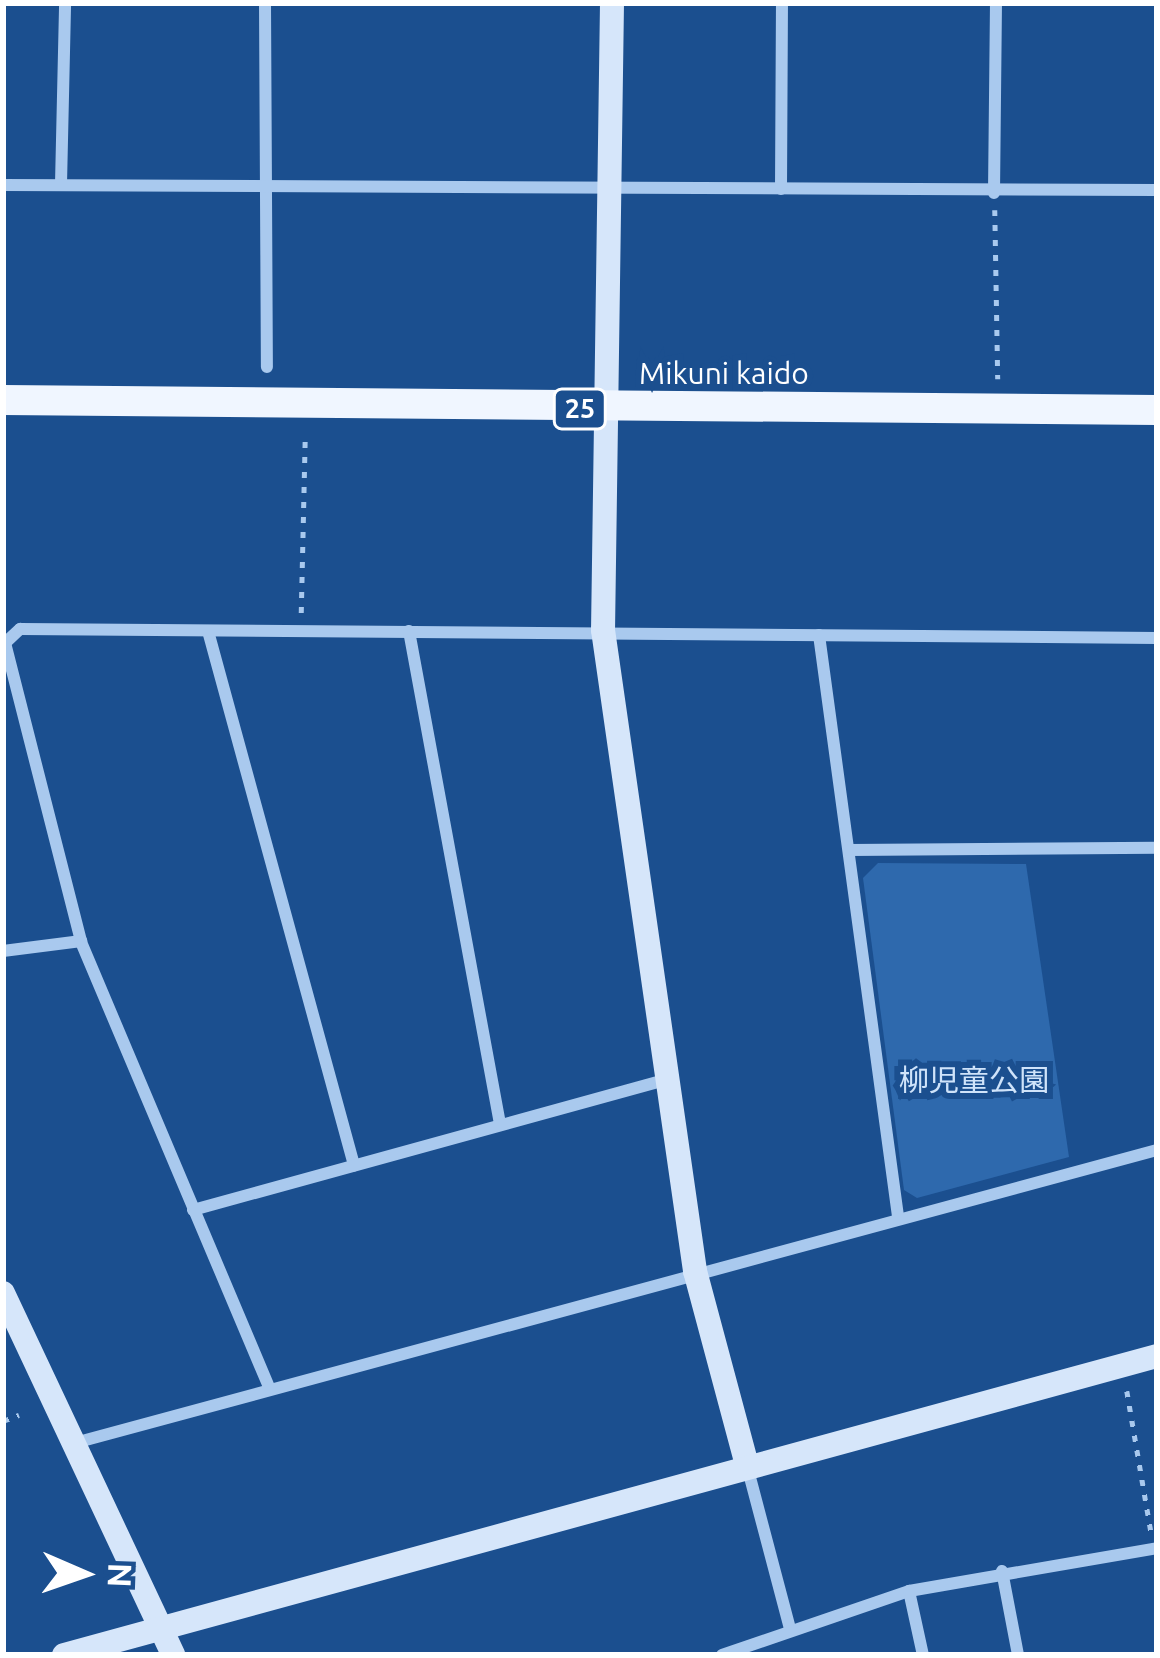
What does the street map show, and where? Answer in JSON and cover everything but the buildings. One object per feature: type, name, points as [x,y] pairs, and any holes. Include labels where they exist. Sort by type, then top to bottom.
[{"type":"main road","name":"Mikuni kaido","points":[[3,400],[606,409],[1157,410]]},
{"type":"street","points":[[61,184],[65,3]]},
{"type":"street","points":[[265,3],[267,367]]},
{"type":"street","points":[[611,3],[603,630],[664,1081],[695,1271],[790,1629]]},
{"type":"street","points":[[781,189],[782,3]]},
{"type":"street","points":[[994,193],[996,3]]},
{"type":"street","points":[[3,184],[608,191],[1157,190]]},
{"type":"street","points":[[269,1387],[81,941],[5,643],[20,629],[603,630],[1157,638]]},
{"type":"street","points":[[208,631],[354,1165]]},
{"type":"street","points":[[409,632],[500,1124]]},
{"type":"street","points":[[819,635],[898,1216]]},
{"type":"street","points":[[850,850],[1157,848]]},
{"type":"street","points":[[3,951],[81,941]]},
{"type":"street","points":[[193,1210],[664,1081]]},
{"type":"street","points":[[71,1444],[898,1216],[1157,1150]]},
{"type":"street","points":[[3,1293],[173,1655]]},
{"type":"street","points":[[64,1655],[1157,1356]]},
{"type":"street","points":[[722,1655],[909,1591],[1002,1571],[1156,1553]]},
{"type":"street","points":[[1002,1571],[1018,1655]]},
{"type":"street","points":[[909,1591],[923,1655]]},
{"type":"path","points":[[994,193],[999,410]]},
{"type":"path","points":[[301,631],[306,405]]},
{"type":"path","points":[[1127,1391],[1156,1553]]},
{"type":"path","points":[[3,1420],[19,1415]]},
{"type":"green space","name":"柳児童公園","points":[[878,863],[1026,864],[1069,1157],[917,1198],[904,1190],[863,878]]}]
